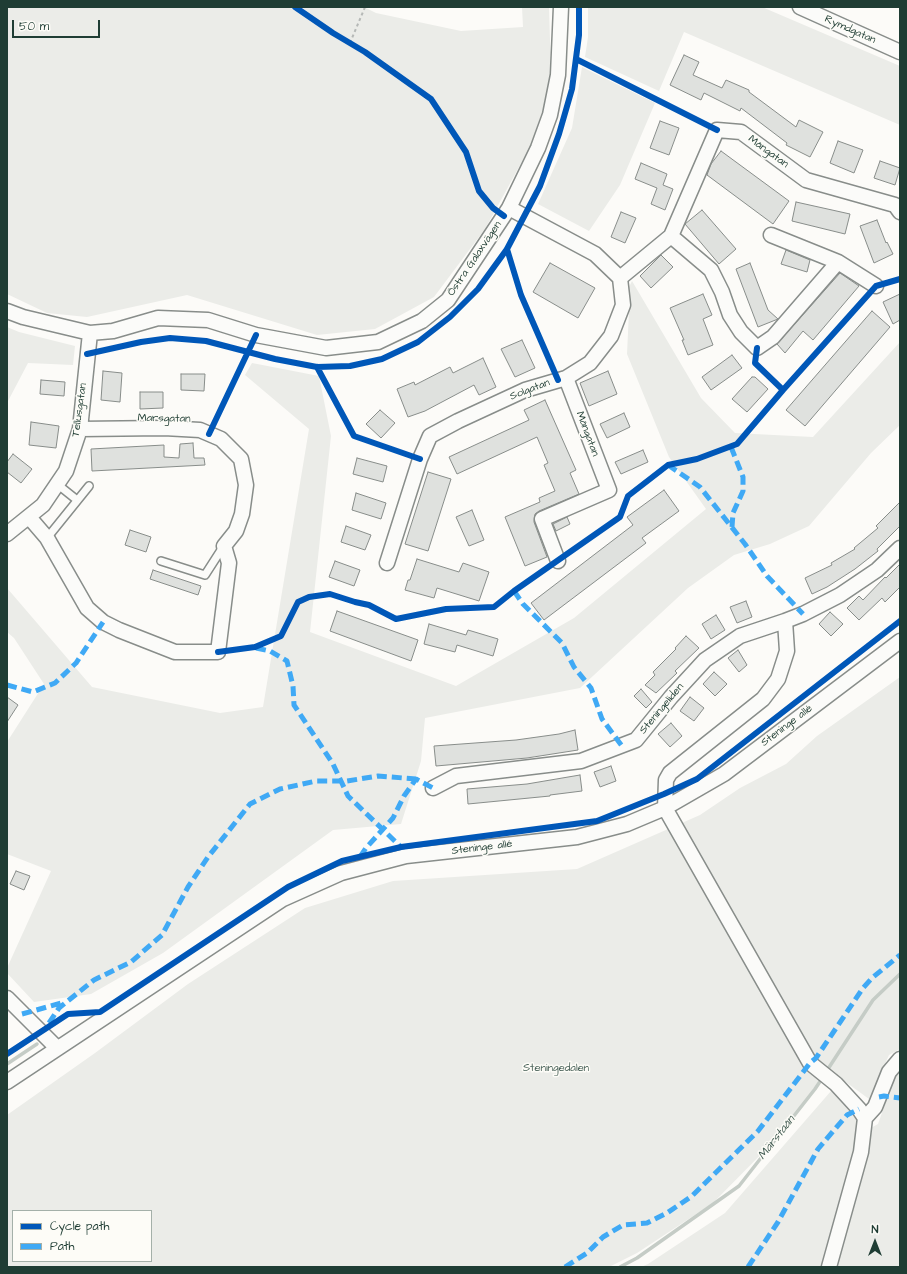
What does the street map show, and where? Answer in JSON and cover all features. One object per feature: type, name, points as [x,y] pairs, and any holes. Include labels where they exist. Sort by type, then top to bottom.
[{"type":"street","name":"Östra Galaxvägen","points":[[7,311],[22,317],[90,333],[113,331],[158,318],[208,320],[256,335],[326,348],[378,342],[422,321],[448,300],[509,208],[538,148],[550,115],[558,75],[561,7]]},
{"type":"street","name":"Rymdgatan","points":[[800,7],[900,52]]},
{"type":"street","name":"Mångatan","points":[[620,278],[671,236],[717,130],[741,132],[806,180],[896,205],[900,212]]},
{"type":"street","points":[[509,208],[595,254],[620,278]]},
{"type":"street","points":[[771,234],[838,262],[876,286]]},
{"type":"street","points":[[671,236],[711,270],[722,292],[730,315],[741,332],[757,348],[773,337],[838,262]]},
{"type":"street","name":"Solgatan","points":[[387,563],[420,459],[430,436],[458,421],[525,390],[566,378],[590,363],[611,336],[623,305],[620,278]]},
{"type":"street","name":"Tellusgatan","points":[[7,534],[43,505],[66,471],[80,429],[90,333]]},
{"type":"street","name":"Mångatan","points":[[558,561],[542,519],[609,490],[566,378]]},
{"type":"street","name":"Marsgatan","points":[[80,429],[164,428],[200,430],[221,439],[241,459],[246,485],[242,514],[236,531],[224,546]]},
{"type":"street","points":[[29,517],[47,538],[87,608],[103,622],[118,630],[175,652],[218,652],[229,563],[224,546]]},
{"type":"street","name":"Steningeliden","points":[[433,788],[456,776],[581,761],[636,740],[671,697],[705,660],[740,636],[803,614],[840,595],[877,570],[900,548]]},
{"type":"street","points":[[785,621],[787,651],[778,679],[763,699],[670,774],[666,780],[665,808],[806,1056],[813,1065],[836,1084],[859,1109],[865,1118]]},
{"type":"street","name":"Steninge allé","points":[[7,1082],[282,899],[341,873],[406,856],[577,837],[627,824],[665,808],[724,774],[900,640]]},
{"type":"street","points":[[7,998],[57,1048]]},
{"type":"street","points":[[829,1267],[861,1152],[865,1118],[875,1107],[889,1072],[900,1059]]},
{"type":"lane","points":[[57,484],[77,500]]},
{"type":"lane","points":[[47,538],[89,486]]},
{"type":"lane","points":[[161,561],[205,575],[224,546]]},
{"type":"path","points":[[350,43],[366,7]]},
{"type":"green space","points":[[7,7],[364,7],[376,13],[461,31],[523,27],[522,7],[549,7],[551,73],[543,109],[530,147],[485,229],[434,297],[375,329],[317,335],[187,295],[87,317],[47,313],[7,294]]},
{"type":"green space","points":[[588,7],[762,7],[900,66],[900,125],[684,32],[659,91],[585,57],[588,37]]},
{"type":"green space","points":[[582,67],[655,103],[620,185],[589,231],[538,204],[572,128]]},
{"type":"green space","points":[[632,281],[701,398],[735,433],[813,437],[900,342],[900,425],[871,453],[809,526],[770,544],[734,555],[688,588],[580,688],[425,718],[421,761],[401,824],[333,830],[163,953],[91,994],[34,1002],[7,973],[7,968],[51,871],[7,854],[7,742],[44,684],[14,638],[7,632],[7,588],[92,687],[220,713],[263,707],[309,429],[245,375],[252,363],[319,376],[331,436],[310,632],[456,686],[574,618],[706,509],[669,457],[627,354],[629,311],[627,291]]},
{"type":"green space","points":[[7,327],[19,332],[75,346],[73,365],[28,363],[7,403]]},
{"type":"green space","name":"Steningedalen","points":[[900,677],[900,1049],[889,1055],[869,1099],[817,1061],[821,1079],[782,1133],[713,1203],[637,1253],[609,1267],[7,1267],[7,1115],[95,1053],[188,984],[305,908],[393,881],[577,869],[700,815],[740,788],[786,764],[817,736]]},
{"type":"green space","points":[[900,1070],[900,1267],[641,1267],[648,1264],[725,1213],[831,1091],[859,1117],[860,1134],[878,1124],[895,1076]]},
{"type":"building","points":[[684,55],[699,62],[693,75],[722,88],[726,80],[749,90],[749,92],[796,127],[799,120],[823,132],[810,157],[786,145],[787,143],[741,108],[740,111],[704,93],[701,100],[670,85]]},
{"type":"building","points":[[660,121],[679,128],[669,155],[650,148]]},
{"type":"building","points":[[838,141],[863,150],[854,173],[830,163]]},
{"type":"building","points":[[721,151],[789,201],[773,224],[707,175],[711,164]]},
{"type":"building","points":[[880,161],[900,168],[895,185],[874,178]]},
{"type":"building","points":[[641,163],[667,174],[663,185],[673,189],[665,210],[651,204],[657,188],[635,179]]},
{"type":"building","points":[[796,202],[850,214],[845,234],[792,221]]},
{"type":"building","points":[[702,210],[736,249],[719,264],[685,224]]},
{"type":"building","points":[[621,212],[636,218],[625,243],[611,237]]},
{"type":"building","points":[[877,220],[886,243],[887,242],[893,254],[874,263],[860,226]]},
{"type":"building","points":[[786,250],[810,260],[807,272],[781,264]]},
{"type":"building","points":[[661,255],[673,267],[651,288],[640,276]]},
{"type":"building","points":[[550,263],[595,288],[578,318],[533,292]]},
{"type":"building","points":[[750,263],[768,310],[778,319],[758,327],[736,269]]},
{"type":"building","points":[[840,273],[859,286],[813,340],[803,331],[785,353],[777,344]]},
{"type":"building","points":[[703,294],[712,315],[703,319],[713,345],[688,355],[682,340],[684,340],[670,308]]},
{"type":"building","points":[[900,294],[900,320],[893,324],[883,302]]},
{"type":"building","points":[[872,311],[890,327],[805,426],[786,410]]},
{"type":"building","points":[[522,340],[535,368],[515,377],[501,349]]},
{"type":"building","points":[[732,355],[742,368],[711,390],[702,377]]},
{"type":"building","points":[[483,358],[496,387],[479,395],[474,385],[425,411],[408,417],[397,389],[414,382],[415,385],[450,367],[453,373]]},
{"type":"building","points":[[103,371],[122,373],[120,402],[101,400]]},
{"type":"building","points":[[608,371],[617,394],[589,406],[580,383]]},
{"type":"building","points":[[181,374],[205,374],[204,391],[181,390]]},
{"type":"building","points":[[752,377],[755,377],[768,389],[747,412],[732,399]]},
{"type":"building","points":[[41,380],[65,382],[64,396],[40,394]]},
{"type":"building","points":[[140,392],[163,392],[163,408],[140,409]]},
{"type":"building","points":[[545,400],[576,470],[570,473],[579,494],[535,514],[534,522],[547,557],[525,566],[505,517],[540,502],[539,498],[555,491],[544,465],[548,463],[537,437],[457,474],[449,457],[529,420],[524,410]]},
{"type":"building","points":[[380,410],[395,423],[381,438],[366,424]]},
{"type":"building","points":[[624,413],[630,427],[607,438],[600,424]]},
{"type":"building","points":[[31,422],[59,426],[56,448],[29,445]]},
{"type":"building","points":[[193,443],[194,458],[204,458],[205,465],[92,471],[91,449],[164,445],[164,457],[179,458],[180,444]]},
{"type":"building","points":[[643,450],[648,462],[621,474],[615,462]]},
{"type":"building","points":[[13,454],[32,469],[21,483],[7,472],[7,462]]},
{"type":"building","points":[[357,458],[387,466],[383,482],[353,474]]},
{"type":"building","points":[[428,472],[451,479],[428,551],[405,544]]},
{"type":"building","points":[[664,490],[679,511],[642,538],[646,543],[544,620],[531,603],[633,525],[627,517]]},
{"type":"building","points":[[356,493],[386,503],[381,519],[352,510]]},
{"type":"building","points":[[900,502],[900,526],[877,549],[878,551],[855,569],[827,587],[812,594],[805,578],[832,565],[831,563],[855,549],[854,548],[878,528],[876,526]]},
{"type":"building","points":[[472,510],[484,540],[469,546],[456,517]]},
{"type":"building","points":[[567,517],[570,524],[556,531],[553,524]]},
{"type":"building","points":[[346,526],[371,535],[365,550],[341,542]]},
{"type":"building","points":[[130,530],[151,537],[146,552],[125,545]]},
{"type":"building","points":[[417,559],[459,572],[463,563],[489,572],[479,601],[437,588],[434,598],[405,590]]},
{"type":"building","points":[[335,561],[360,570],[354,586],[329,577]]},
{"type":"building","points":[[900,564],[900,587],[885,602],[882,598],[859,620],[847,608],[859,596],[863,600]]},
{"type":"building","points":[[153,570],[201,586],[198,595],[150,579]]},
{"type":"building","points":[[746,601],[752,617],[737,623],[730,607]]},
{"type":"building","points":[[337,611],[418,640],[411,661],[330,631]]},
{"type":"building","points":[[830,612],[843,624],[831,636],[819,624]]},
{"type":"building","points":[[716,615],[725,630],[711,639],[702,624]]},
{"type":"building","points":[[429,624],[466,635],[468,630],[498,639],[493,656],[457,645],[455,652],[424,644]]},
{"type":"building","points":[[686,636],[699,648],[675,671],[677,673],[656,693],[645,685],[655,675],[653,672],[676,649],[675,648]]},
{"type":"building","points":[[738,650],[747,665],[739,672],[728,658]]},
{"type":"building","points":[[714,672],[727,684],[715,696],[703,684]]},
{"type":"building","points":[[641,689],[652,702],[646,708],[634,696]]},
{"type":"building","points":[[7,697],[18,705],[7,722]]},
{"type":"building","points":[[690,697],[704,708],[694,721],[680,711]]},
{"type":"building","points":[[671,723],[682,736],[670,747],[658,734]]},
{"type":"building","points":[[575,730],[578,750],[527,758],[436,766],[434,746],[516,740],[559,734]]},
{"type":"building","points":[[611,766],[616,781],[600,787],[594,772]]},
{"type":"building","points":[[580,775],[582,791],[550,796],[468,804],[467,789],[527,784]]},
{"type":"building","points":[[16,871],[30,876],[24,890],[10,884]]},
{"type":"waterway","name":"Märstaån","points":[[826,1072],[873,1000],[900,974]]},
{"type":"waterway","points":[[7,1064],[37,1044]]},
{"type":"waterway","name":"Märstaån","points":[[620,1267],[637,1258],[739,1186],[823,1077]]},
{"type":"marked path","points":[[731,447],[743,477],[743,491],[733,513],[732,527]]},
{"type":"marked path","points":[[668,465],[700,487],[745,544],[767,576],[803,614]]},
{"type":"marked path","points":[[514,591],[523,604],[562,643],[574,667],[591,688],[602,719],[622,746]]},
{"type":"marked path","points":[[7,685],[33,692],[55,683],[76,663],[103,622]]},
{"type":"marked path","points":[[256,648],[270,651],[287,661],[293,686],[294,705],[333,764],[348,796],[401,847]]},
{"type":"marked path","points":[[49,1023],[59,1008],[94,980],[131,962],[162,935],[188,887],[208,857],[250,804],[280,789],[316,781],[347,781],[378,776],[416,779]]},
{"type":"marked path","points":[[360,857],[366,848],[393,818],[404,796],[416,779],[433,788]]},
{"type":"marked path","points":[[565,1267],[587,1253],[603,1237],[623,1225],[647,1223],[667,1213],[692,1196],[758,1131],[810,1063],[816,1058],[863,988],[872,978],[900,955]]},
{"type":"marked path","points":[[22,1014],[65,1002]]},
{"type":"marked path","points":[[879,1097],[884,1096],[900,1098]]},
{"type":"marked path","points":[[748,1267],[778,1222],[818,1149],[847,1115],[859,1109]]},
{"type":"cycle path","points":[[295,7],[333,33],[365,52],[431,99],[466,152],[479,191],[493,208],[504,216]]},
{"type":"cycle path","points":[[87,354],[141,342],[170,338],[206,341],[275,359],[317,367],[350,366],[382,359],[418,342],[450,317],[478,289],[507,249],[540,186],[559,134],[572,89],[579,35],[579,7]]},
{"type":"cycle path","points":[[576,59],[717,130]]},
{"type":"cycle path","points":[[507,249],[521,295],[558,380]]},
{"type":"cycle path","points":[[218,652],[255,647],[281,636],[298,602],[309,597],[330,594],[369,605],[396,619],[446,609],[494,607],[514,591],[620,517],[628,496],[668,465],[697,459],[737,444],[876,286],[900,279]]},
{"type":"cycle path","points":[[209,434],[256,335]]},
{"type":"cycle path","points":[[757,348],[755,363],[783,390]]},
{"type":"cycle path","points":[[317,367],[354,436],[420,459]]},
{"type":"cycle path","points":[[7,1054],[68,1014],[100,1012],[288,887],[342,861],[401,847],[597,821],[697,779],[900,621]]}]
